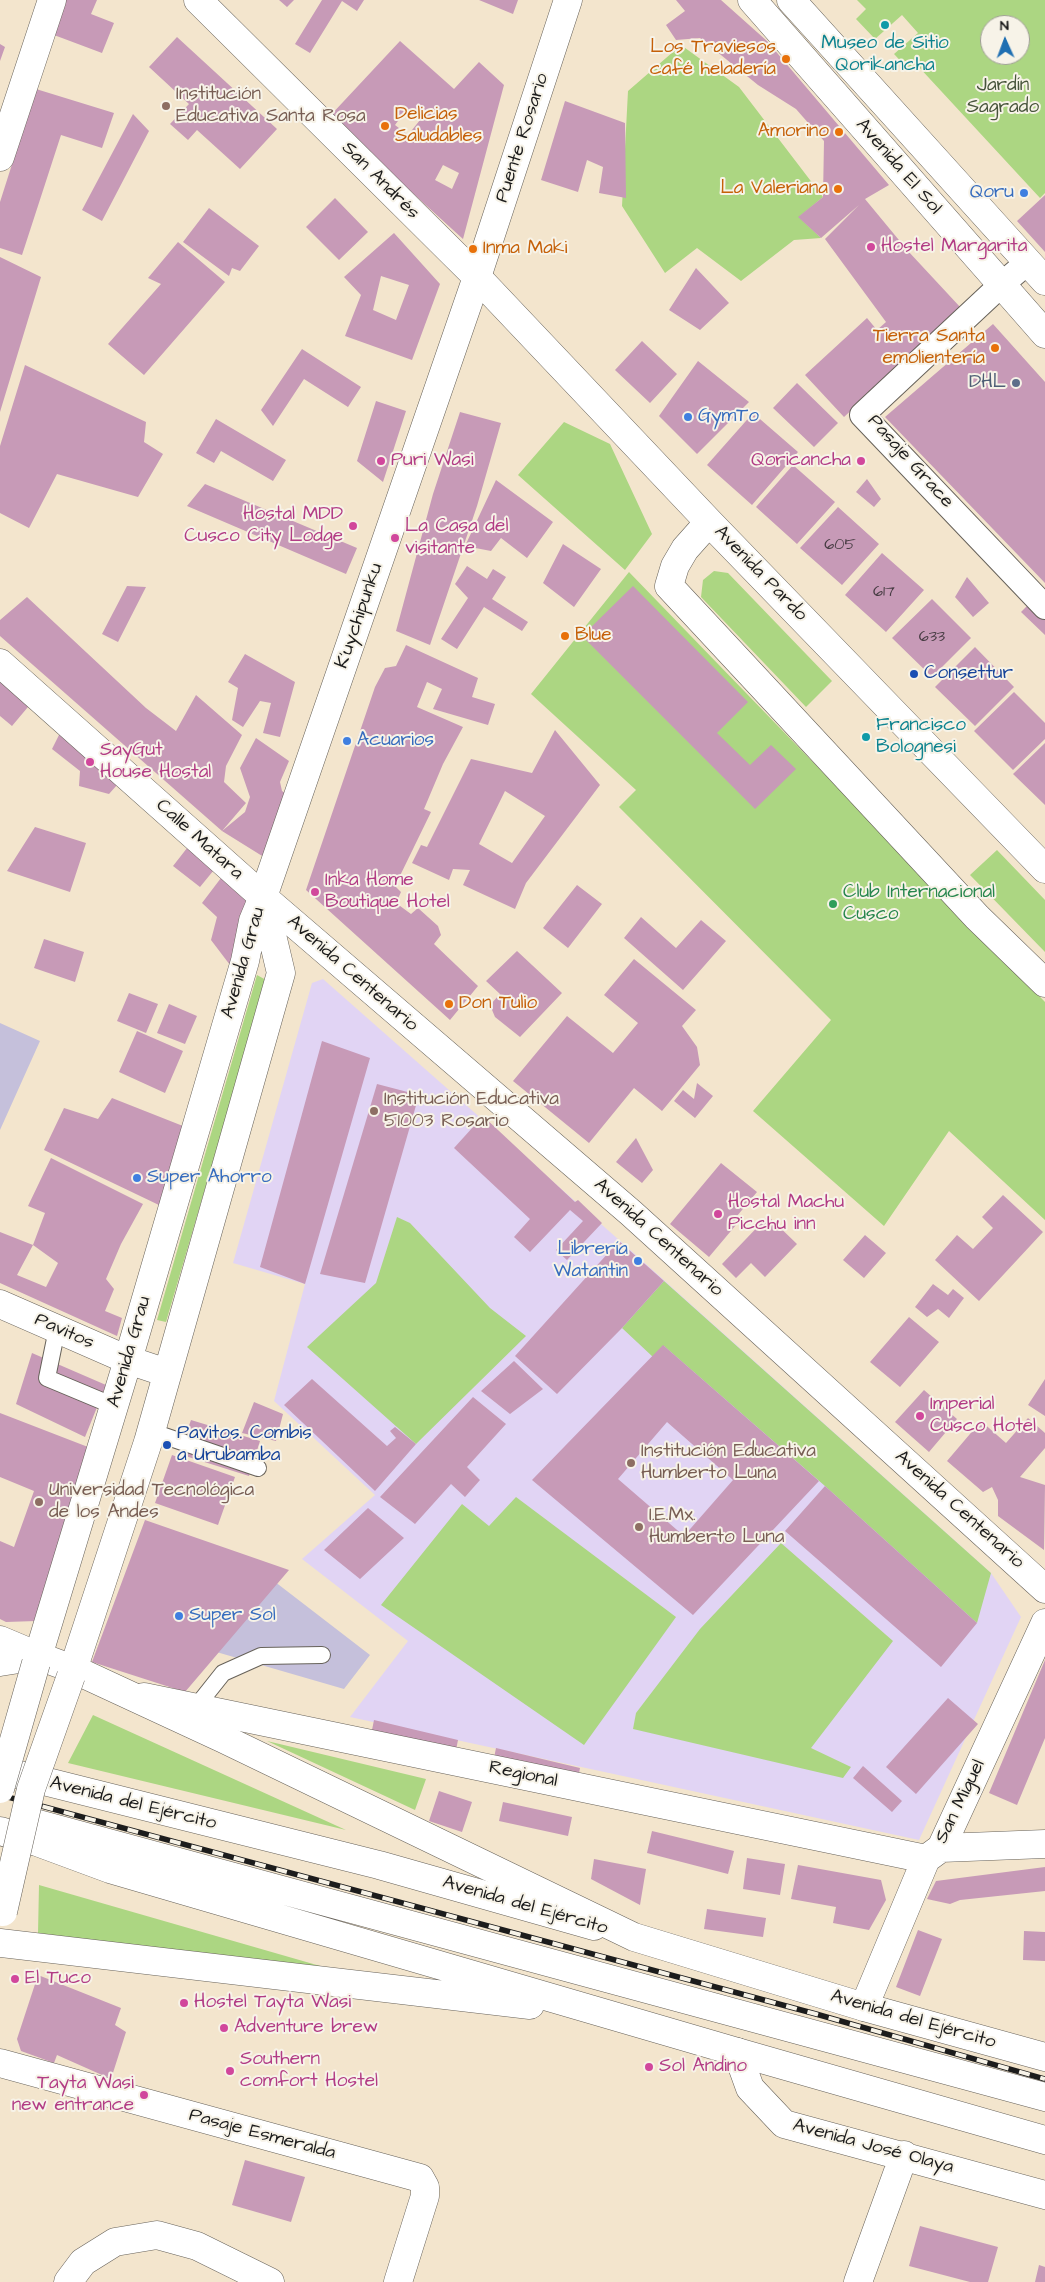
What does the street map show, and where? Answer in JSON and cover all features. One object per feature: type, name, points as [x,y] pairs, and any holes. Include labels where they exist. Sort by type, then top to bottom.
[{"type":"street","points":[[0,157],[52,0]]},
{"type":"street","name":"San Andrés","points":[[198,0],[477,277]]},
{"type":"street","name":"Puente Rosario","points":[[477,277],[568,0]]},
{"type":"street","name":"Avenida El Sol","points":[[752,0],[1045,334]]},
{"type":"street","name":"Avenida El Sol","points":[[791,0],[1037,272]]},
{"type":"street","name":"Pasaje Grace","points":[[1037,272],[1001,285],[862,416],[1045,607]]},
{"type":"street","name":"Avenida Pardo","points":[[477,277],[709,522],[1045,869]]},
{"type":"street","name":"K'uychipunku","points":[[263,897],[477,277]]},
{"type":"street","points":[[709,522],[685,550],[675,566],[669,586],[977,917],[1045,983]]},
{"type":"street","name":"Calle Matara","points":[[0,663],[263,897]]},
{"type":"street","name":"Avenida Grau","points":[[0,1789],[246,960],[253,922],[263,897]]},
{"type":"street","name":"Avenida Grau","points":[[2,1919],[31,1789],[72,1673],[150,1431],[281,973],[263,897]]},
{"type":"street","name":"Avenida Centenario","points":[[263,897],[631,1213],[1045,1589]]},
{"type":"street","name":"Pavitos","points":[[0,1304],[128,1360],[167,1373]]},
{"type":"street","name":"San Miguel","points":[[864,2007],[933,1854],[1045,1623]]},
{"type":"street","points":[[0,1640],[37,1660],[120,1692],[224,1739],[634,1937]]},
{"type":"street","points":[[0,1662],[37,1660]]},
{"type":"street","name":"Regional","points":[[120,1692],[933,1854],[1045,1844]]},
{"type":"street","name":"Avenida del Ejército","points":[[0,1770],[379,1865],[634,1937],[864,2007],[1045,2057]]},
{"type":"street","name":"Avenida del Ejército","points":[[0,1814],[1045,2097]]},
{"type":"street","points":[[0,1831],[37,1842],[110,1869],[1045,2140]]},
{"type":"street","points":[[0,1846],[110,1869]]},
{"type":"street","points":[[0,1943],[606,2013]]},
{"type":"street","name":"Avenida José Olaya","points":[[737,2052],[750,2088],[784,2124],[904,2155],[1045,2195]]},
{"type":"street","name":"Pasaje Esmeralda","points":[[0,2063],[420,2178],[425,2187],[425,2196],[398,2282]]},
{"type":"street","points":[[858,2282],[904,2155]]},
{"type":"street","points":[[68,2282],[83,2262],[115,2242],[157,2234],[197,2246],[270,2282]]},
{"type":"lane","points":[[57,1329],[47,1378],[114,1406]]},
{"type":"lane","points":[[150,1431],[258,1468]]},
{"type":"lane","points":[[196,1707],[223,1673],[262,1656],[322,1655]]},
{"type":"shaded area","name":"I.E.Mx. Humberto Luna","points":[[323,979],[618,1239],[991,1573],[1021,1617],[919,1840],[350,1717],[408,1641],[302,1559],[375,1495],[274,1401],[305,1284],[233,1263],[312,983]]},
{"type":"shaded area","points":[[0,1023],[40,1041],[0,1130]]},
{"type":"shaded area","points":[[270,1578],[370,1655],[344,1689],[213,1651]]},
{"type":"green space","name":"Jardín Sagrado","points":[[857,0],[1045,0],[1045,193],[1040,198],[917,65],[910,71],[894,54],[918,33],[902,15],[875,39],[856,19],[866,9]]},
{"type":"green space","points":[[681,45],[739,87],[823,197],[799,217],[821,238],[794,240],[741,281],[697,248],[665,273],[622,206],[628,91]]},
{"type":"green space","points":[[564,422],[610,444],[652,534],[625,570],[518,475]]},
{"type":"green space","points":[[714,571],[728,573],[832,681],[806,707],[701,597],[703,580]]},
{"type":"green space","name":"Club Internacional Cusco","points":[[629,572],[1045,1002],[1045,1220],[949,1131],[884,1226],[753,1111],[831,1020],[619,807],[636,790],[531,694]]},
{"type":"green space","points":[[997,850],[1045,900],[1045,952],[970,875]]},
{"type":"green space","points":[[257,975],[266,980],[166,1322],[157,1320]]},
{"type":"green space","points":[[397,1217],[410,1223],[490,1308],[526,1336],[416,1444],[307,1347],[376,1283]]},
{"type":"green space","points":[[664,1281],[991,1573],[977,1623],[825,1486],[664,1346],[653,1357],[622,1328]]},
{"type":"green space","points":[[516,1497],[676,1617],[584,1745],[381,1605],[462,1504],[489,1526]]},
{"type":"green space","points":[[781,1543],[893,1641],[811,1748],[851,1767],[843,1778],[633,1729],[636,1713],[700,1629]]},
{"type":"green space","points":[[93,1715],[346,1830],[68,1763]]},
{"type":"green space","points":[[267,1741],[426,1779],[415,1810]]},
{"type":"green space","points":[[39,1885],[348,1974],[38,1933]]},
{"type":"building","points":[[58,0],[97,0],[91,14],[114,23],[102,53],[46,32]]},
{"type":"building","points":[[279,0],[294,0],[287,7]]},
{"type":"building","points":[[322,0],[364,0],[357,11],[342,1],[310,53],[295,44]]},
{"type":"building","points":[[479,0],[518,0],[513,14]]},
{"type":"building","points":[[676,0],[721,0],[767,41],[889,185],[865,199],[908,251],[961,308],[844,417],[805,375],[867,318],[877,330],[886,322],[825,239],[859,205],[821,238],[798,217],[823,197],[824,141],[796,109],[758,85],[700,38],[676,40],[666,25],[685,11]]},
{"type":"building","points":[[177,37],[277,129],[240,169],[197,130],[188,140],[170,124],[189,104],[149,67]]},
{"type":"building","points":[[400,41],[454,89],[479,62],[504,85],[463,239],[329,117]],"holes":[[[406,110],[420,120],[408,135],[395,125]],[[443,165],[459,173],[452,189],[435,180]]]},
{"type":"building","points":[[0,44],[5,47],[0,61]]},
{"type":"building","points":[[36,89],[114,113],[102,148],[61,135],[22,255],[0,248],[0,202]]},
{"type":"building","points":[[565,101],[625,123],[626,198],[599,193],[603,167],[587,160],[578,192],[541,180]]},
{"type":"building","points":[[133,114],[149,131],[102,221],[82,210]]},
{"type":"building","points":[[1045,195],[1045,252],[1017,221]]},
{"type":"building","points":[[335,198],[368,232],[339,260],[306,227]]},
{"type":"building","points":[[209,208],[259,246],[240,271],[232,268],[229,276],[183,242]]},
{"type":"building","points":[[394,233],[440,284],[412,360],[345,336],[361,295],[344,277]],"holes":[[[381,276],[409,285],[396,320],[373,310]]]},
{"type":"building","points":[[178,242],[225,282],[144,375],[108,344],[161,284],[148,278]]},
{"type":"building","points":[[0,257],[41,277],[0,412]]},
{"type":"building","points":[[696,268],[729,303],[700,330],[669,310]]},
{"type":"building","points":[[993,324],[1045,382],[1045,583],[885,417]]},
{"type":"building","points":[[642,341],[677,374],[650,403],[615,370]]},
{"type":"building","points":[[302,349],[361,387],[348,407],[304,379],[273,426],[261,410]]},
{"type":"building","points":[[698,361],[749,402],[697,454],[659,416]]},
{"type":"building","points":[[25,365],[146,422],[144,442],[163,454],[138,497],[57,474],[29,528],[0,513],[0,446]]},
{"type":"building","points":[[797,383],[838,423],[814,447],[773,408]]},
{"type":"building","points":[[376,401],[406,411],[383,482],[357,461]]},
{"type":"building","points":[[460,412],[501,423],[477,506],[430,645],[396,631],[433,494]]},
{"type":"building","points":[[753,413],[798,452],[752,505],[707,465]]},
{"type":"building","points":[[216,419],[286,460],[273,481],[221,451],[214,463],[196,453]]},
{"type":"building","points":[[793,465],[835,502],[797,544],[756,507]]},
{"type":"building","points":[[867,479],[881,499],[874,507],[856,492]]},
{"type":"building","points":[[496,480],[553,522],[527,558],[501,538],[491,551],[465,546]]},
{"type":"building","points":[[205,484],[357,548],[346,574],[187,506]]},
{"type":"building","points":[[838,507],[879,544],[842,585],[800,548]]},
{"type":"building","points":[[563,544],[601,569],[574,607],[543,583]]},
{"type":"building","points":[[882,553],[924,590],[886,632],[845,595]]},
{"type":"building","points":[[467,566],[487,579],[493,569],[506,577],[492,599],[528,622],[522,631],[484,607],[457,649],[441,639],[468,598],[455,584]]},
{"type":"building","points":[[967,577],[989,603],[973,617],[955,597]]},
{"type":"building","points":[[127,586],[146,587],[118,642],[102,634]]},
{"type":"building","points":[[633,586],[748,702],[717,733],[750,765],[771,745],[796,769],[755,809],[582,636]]},
{"type":"building","points":[[27,597],[146,708],[176,731],[196,695],[242,735],[226,766],[224,782],[246,803],[222,831],[0,636],[0,620]]},
{"type":"building","points":[[932,599],[971,638],[932,677],[892,638]]},
{"type":"building","points":[[1029,604],[1045,620],[1045,635],[1021,612]]},
{"type":"building","points":[[406,645],[478,678],[472,697],[495,704],[488,725],[433,709],[442,689],[427,682],[417,707],[463,727],[443,764],[424,809],[431,812],[395,886],[401,892],[396,903],[411,914],[418,908],[438,926],[441,935],[434,944],[478,986],[450,1020],[306,890],[375,687],[385,668],[396,666]]},
{"type":"building","points":[[975,647],[1014,687],[975,726],[935,687]]},
{"type":"building","points":[[245,654],[295,682],[280,737],[263,733],[271,703],[260,701],[243,727],[232,720],[238,688],[228,682]]},
{"type":"building","points":[[0,672],[33,701],[12,726],[0,716]]},
{"type":"building","points":[[1014,692],[1045,723],[1045,739],[1013,770],[974,731]]},
{"type":"building","points":[[62,729],[117,785],[109,794],[79,786],[80,771],[52,749]]},
{"type":"building","points":[[555,730],[600,785],[526,883],[515,909],[463,885],[470,870],[453,869],[449,880],[412,863],[421,845],[427,847],[471,759],[532,773]],"holes":[[[505,791],[545,816],[512,863],[479,844]]]},
{"type":"building","points":[[256,738],[289,761],[280,782],[282,791],[294,799],[267,859],[222,831],[245,812],[250,797],[240,768]]},
{"type":"building","points":[[1045,743],[1045,805],[1013,774]]},
{"type":"building","points":[[35,827],[86,843],[70,892],[7,871]]},
{"type":"building","points":[[191,843],[218,865],[200,887],[173,866]]},
{"type":"building","points":[[224,874],[255,903],[230,965],[211,940],[217,917],[202,903]]},
{"type":"building","points":[[577,885],[602,904],[568,948],[543,928]]},
{"type":"building","points":[[641,917],[676,948],[701,920],[726,941],[683,990],[624,938]]},
{"type":"building","points":[[44,939],[84,952],[75,982],[34,968]]},
{"type":"building","points":[[517,951],[562,993],[520,1037],[495,1017],[490,1005],[500,994],[486,981]]},
{"type":"building","points":[[634,959],[696,1010],[682,1026],[697,1047],[700,1065],[662,1111],[634,1088],[589,1143],[513,1081],[567,1016],[613,1053],[638,1023],[604,995]]},
{"type":"building","points":[[129,993],[158,1004],[146,1033],[117,1021]]},
{"type":"building","points":[[169,1004],[197,1016],[185,1044],[157,1033]]},
{"type":"building","points":[[137,1031],[183,1051],[165,1093],[119,1072]]},
{"type":"building","points":[[322,1041],[370,1058],[305,1284],[260,1267]]},
{"type":"building","points":[[697,1083],[713,1096],[695,1118],[674,1101],[683,1090],[694,1099]]},
{"type":"building","points":[[377,1084],[419,1095],[365,1283],[320,1274]]},
{"type":"building","name":"Super Ahorro","points":[[112,1098],[188,1128],[161,1206],[44,1150],[64,1108],[98,1119]]},
{"type":"building","points":[[483,1116],[575,1202],[578,1200],[602,1223],[567,1260],[556,1250],[583,1221],[570,1210],[530,1252],[514,1237],[530,1219],[454,1148]]},
{"type":"building","points":[[636,1138],[653,1170],[642,1183],[616,1162]]},
{"type":"building","points":[[51,1158],[143,1204],[121,1244],[106,1279],[114,1289],[105,1311],[122,1318],[117,1336],[0,1283],[0,1232],[33,1245],[45,1213],[28,1206]],"holes":[[[33,1245],[58,1263],[46,1287],[17,1275]]]},
{"type":"building","points":[[721,1163],[757,1192],[737,1216],[741,1219],[709,1257],[670,1224]]},
{"type":"building","points":[[1003,1195],[1043,1232],[979,1301],[935,1260],[957,1235],[973,1249],[993,1228],[982,1217]]},
{"type":"building","points":[[768,1216],[797,1244],[765,1277],[751,1263],[736,1278],[722,1264]]},
{"type":"building","points":[[865,1235],[886,1253],[864,1278],[843,1260]]},
{"type":"building","points":[[619,1241],[664,1281],[622,1328],[557,1394],[515,1356]]},
{"type":"building","points":[[933,1284],[948,1295],[953,1289],[964,1298],[949,1318],[938,1309],[927,1317],[915,1307]]},
{"type":"building","points":[[909,1317],[939,1342],[900,1387],[870,1362]]},
{"type":"building","points":[[663,1345],[819,1481],[693,1615],[532,1480]],"holes":[[[667,1422],[733,1480],[684,1536],[618,1479]]]},
{"type":"building","points":[[32,1353],[106,1385],[85,1437],[16,1404]]},
{"type":"building","points":[[514,1361],[543,1389],[510,1414],[481,1391]]},
{"type":"building","points":[[312,1379],[387,1446],[396,1438],[390,1431],[395,1427],[416,1444],[375,1491],[284,1405]]},
{"type":"building","points":[[1045,1379],[1045,1416],[1028,1405]]},
{"type":"building","points":[[924,1390],[957,1419],[929,1452],[895,1422]]},
{"type":"building","points":[[473,1397],[506,1424],[467,1467],[480,1480],[465,1497],[451,1484],[415,1524],[380,1497]]},
{"type":"building","points":[[254,1402],[283,1414],[276,1441],[242,1433]]},
{"type":"building","points":[[0,1413],[88,1447],[36,1621],[6,1622],[0,1619],[0,1541],[14,1547],[34,1491],[0,1477]]},
{"type":"building","points":[[1028,1418],[1045,1433],[1045,1448],[1020,1477],[1045,1485],[1044,1550],[998,1516],[998,1500],[992,1487],[983,1492],[947,1461],[981,1421],[1006,1443]]},
{"type":"building","points":[[191,1420],[260,1441],[249,1476],[179,1454]]},
{"type":"building","points":[[172,1455],[235,1477],[218,1525],[155,1503]]},
{"type":"building","points":[[825,1486],[977,1623],[941,1667],[785,1531]]},
{"type":"building","points":[[368,1508],[404,1538],[360,1579],[324,1550]]},
{"type":"building","name":"Super Sol","points":[[145,1520],[289,1570],[185,1692],[92,1662]]},
{"type":"building","points":[[1045,1660],[1045,1738],[1017,1805],[989,1793]]},
{"type":"building","points":[[948,1698],[978,1724],[916,1794],[886,1767]]},
{"type":"building","points":[[374,1720],[458,1740],[455,1755],[371,1735]]},
{"type":"building","points":[[496,1748],[580,1768],[577,1783],[493,1763]]},
{"type":"building","points":[[863,1766],[902,1801],[892,1812],[853,1778]]},
{"type":"building","points":[[439,1791],[472,1802],[462,1832],[429,1821]]},
{"type":"building","points":[[503,1802],[572,1817],[568,1836],[499,1821]]},
{"type":"building","points":[[652,1831],[734,1851],[728,1874],[647,1853]]},
{"type":"building","points":[[747,1858],[785,1864],[780,1895],[743,1889]]},
{"type":"building","points":[[594,1859],[646,1869],[640,1905],[591,1879]]},
{"type":"building","points":[[798,1865],[881,1880],[886,1900],[869,1930],[833,1923],[836,1907],[791,1899]]},
{"type":"building","points":[[1045,1867],[1045,1891],[960,1900],[950,1904],[927,1899],[936,1881]]},
{"type":"building","points":[[707,1909],[766,1918],[763,1937],[704,1929]]},
{"type":"building","points":[[918,1930],[942,1939],[920,1996],[896,1987]]},
{"type":"building","points":[[1024,1931],[1045,1932],[1045,1961],[1023,1960]]},
{"type":"building","points":[[38,1975],[121,2008],[115,2025],[126,2032],[111,2079],[57,2055],[54,2063],[21,2051],[17,2039]]},
{"type":"building","points":[[245,2160],[305,2177],[291,2222],[232,2205]]},
{"type":"building","points":[[920,2226],[998,2247],[988,2282],[970,2282],[909,2266]]},
{"type":"building","points":[[1039,2265],[1045,2267],[1045,2282],[1035,2282]]},
{"type":"railway","points":[[0,1795],[816,2014],[1045,2079]]},
{"type":"place","name":"Museo de Sitio Qorikancha","points":[[885,25]]},
{"type":"place","name":"Los Traviesos café heladería","points":[[786,59]]},
{"type":"place","name":"Institución Educativa Santa Rosa","points":[[166,106]]},
{"type":"place","name":"Delicias Saludables","points":[[385,126]]},
{"type":"place","name":"Amorino","points":[[839,132]]},
{"type":"place","name":"La Valeriana","points":[[838,189]]},
{"type":"place","name":"Qoru","points":[[1024,193]]},
{"type":"place","name":"Hostel Margarita","points":[[871,247]]},
{"type":"place","name":"Inma Maki","points":[[473,249]]},
{"type":"place","name":"Tierra Santa emolientería","points":[[995,348]]},
{"type":"place","name":"DHL","points":[[1016,383]]},
{"type":"place","name":"GymTo","points":[[688,417]]},
{"type":"place","name":"Puri Wasi","points":[[381,461]]},
{"type":"place","name":"Qoricancha","points":[[861,461]]},
{"type":"place","name":"Hostal MDD Cusco City Lodge","points":[[353,526]]},
{"type":"place","name":"La Casa del visitante","points":[[395,538]]},
{"type":"place","name":"Blue","points":[[565,636]]},
{"type":"place","name":"Consettur","points":[[914,674]]},
{"type":"place","name":"Francisco Bolognesi","points":[[866,737]]},
{"type":"place","name":"Acuarios","points":[[347,741]]},
{"type":"place","name":"SayGut House Hostal","points":[[90,762]]},
{"type":"place","name":"Inka Home Boutique Hotel","points":[[315,892]]},
{"type":"place","name":"Club Internacional Cusco","points":[[833,904]]},
{"type":"place","name":"Don Tulio","points":[[449,1004]]},
{"type":"place","name":"Institución Educativa 51003 Rosario","points":[[374,1111]]},
{"type":"place","name":"Super Ahorro","points":[[137,1178]]},
{"type":"place","name":"Hostal Machu Picchu inn","points":[[718,1214]]},
{"type":"place","name":"Librería Watantin","points":[[638,1261]]},
{"type":"place","name":"Imperial Cusco Hotel","points":[[920,1416]]},
{"type":"place","name":"Pavitos. Combis a Urubamba","points":[[167,1445]]},
{"type":"place","name":"Institución Educativa Humberto Luna","points":[[631,1463]]},
{"type":"place","name":"Universidad Tecnológica de los Andes","points":[[39,1502]]},
{"type":"place","name":"I.E.Mx. Humberto Luna","points":[[639,1527]]},
{"type":"place","name":"Super Sol","points":[[179,1616]]},
{"type":"place","name":"El Tuco","points":[[15,1979]]},
{"type":"place","name":"Hostel Tayta Wasi","points":[[184,2003]]},
{"type":"place","name":"Adventure brew","points":[[224,2028]]},
{"type":"place","name":"Sol Andino","points":[[649,2067]]},
{"type":"place","name":"Southern comfort Hostel","points":[[230,2071]]},
{"type":"place","name":"Tayta Wasi new entrance","points":[[144,2095]]}]
